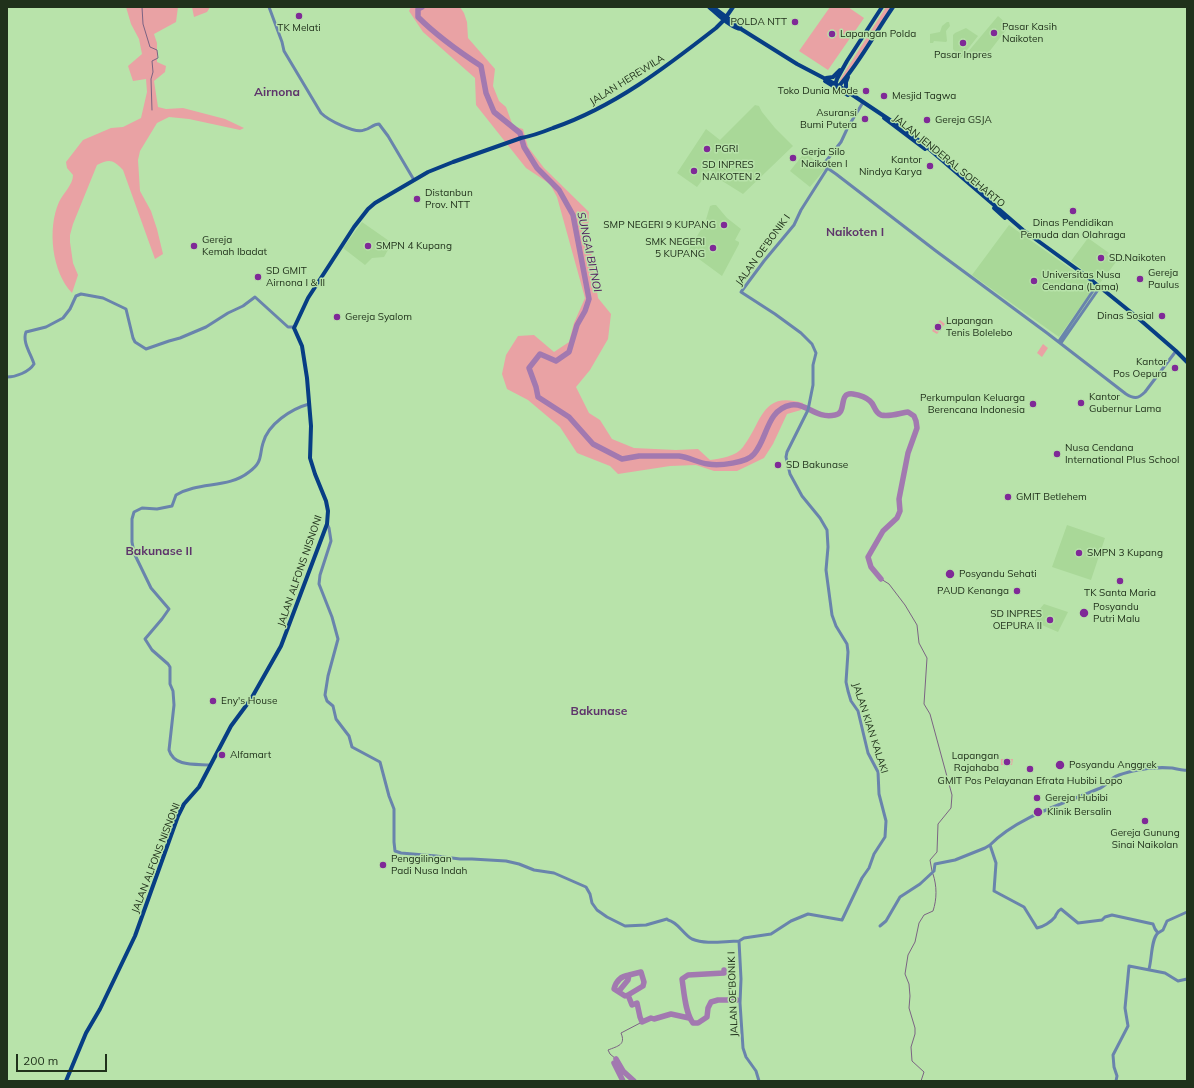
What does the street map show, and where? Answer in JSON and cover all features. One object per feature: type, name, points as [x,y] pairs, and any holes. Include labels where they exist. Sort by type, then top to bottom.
[{"type":"main road","points":[[709,7],[725,18]]},
{"type":"main road","points":[[713,7],[725,18]]},
{"type":"main road","name":"JALAN HEREWILA","points":[[414,180],[446,165],[521,138],[537,134],[595,110],[660,71],[716,28],[733,7]]},
{"type":"main road","points":[[824,80],[835,76],[847,61],[882,7]]},
{"type":"main road","points":[[844,91],[846,82],[854,66],[892,7]]},
{"type":"main road","name":"JALAN JENDERAL SOEHARTO","points":[[725,18],[738,29],[741,29],[844,91],[902,128],[1000,213],[1021,230],[1025,230],[1099,286],[1187,362]]},
{"type":"main road","points":[[836,85],[847,61]]},
{"type":"main road","points":[[836,85],[854,66]]},
{"type":"main road","name":"JALAN JENDERAL SOEHARTO","points":[[824,80],[836,85],[908,136],[965,182]]},
{"type":"main road","points":[[294,327],[308,298],[320,278],[368,209],[381,199],[414,180]]},
{"type":"main road","name":"JALAN ALFONS NISNONI","points":[[66,1081],[86,1033],[100,1010],[135,936],[178,816],[184,804],[199,787],[231,726],[251,699],[281,646],[327,524],[328,511],[326,500],[310,458],[311,426],[307,378],[302,346],[295,333],[294,327]]},
{"type":"street","points":[[269,7],[284,50],[321,113],[329,119],[358,131],[365,130],[375,124],[379,124],[388,136],[414,180]]},
{"type":"street","points":[[862,104],[850,123],[841,142],[823,165],[827,169],[836,174],[936,251],[1060,342],[1133,398],[1138,398],[1145,392],[1176,351]]},
{"type":"street","name":"JALAN OE'BONIK I","points":[[790,474],[786,456],[808,410],[813,385],[813,365],[816,355],[812,344],[786,322],[741,292],[794,225],[801,210],[827,169]]},
{"type":"street","points":[[1060,342],[1099,286]]},
{"type":"street","points":[[7,377],[13,377],[32,367],[34,364],[26,345],[26,332],[46,327],[63,318],[78,295],[85,294],[103,298],[126,309],[135,342],[146,349],[180,338],[206,327],[228,313],[243,306],[255,297],[288,327],[294,327]]},
{"type":"street","points":[[210,764],[186,764],[170,755],[168,750],[174,711],[173,691],[170,684],[170,667],[152,650],[145,639],[169,608],[151,588],[134,553],[132,542],[132,516],[135,511],[142,508],[157,509],[172,506],[176,495],[190,490],[230,482],[245,476],[260,461],[263,443],[270,429],[289,414],[309,404]]},
{"type":"street","name":"JALAN KIAN KALAKI","points":[[790,474],[802,496],[820,518],[827,530],[828,547],[826,570],[832,615],[836,626],[847,644],[848,652],[846,682],[851,701],[858,711],[868,753],[878,772],[879,794],[886,821],[885,837],[873,856],[869,868],[862,878],[842,920]]},
{"type":"street","points":[[327,524],[331,541],[320,575],[319,584],[338,639],[328,676],[325,695],[327,701],[333,706],[336,719],[350,736],[352,747],[380,762],[394,809],[395,851],[401,853],[460,859],[506,861],[534,870],[554,873],[586,887],[590,894],[592,903],[597,910],[625,926],[646,925],[667,919],[673,921],[687,936],[693,940],[702,942],[739,941]]},
{"type":"street","points":[[880,926],[886,921],[900,897],[920,884],[934,871],[934,865],[936,863],[955,860],[985,848],[996,838],[1015,826],[1100,789],[1111,779],[1120,774],[1157,767],[1186,770]]},
{"type":"street","points":[[990,845],[996,863],[994,891],[1024,907],[1037,928],[1041,928],[1050,922],[1057,911],[1061,909],[1078,923],[1102,920],[1112,914],[1154,924],[1158,933]]},
{"type":"street","points":[[1149,969],[1155,935],[1163,930],[1169,920],[1187,912]]},
{"type":"street","name":"JALAN OE'BONIK I","points":[[759,1081],[756,1071],[746,1057],[743,1048],[740,1003],[742,978],[739,941],[744,938],[771,934],[784,925],[808,914],[842,920]]},
{"type":"street","points":[[1116,1081],[1117,1076],[1114,1067],[1113,1055],[1127,1031],[1128,1022],[1125,1008],[1129,966],[1169,974],[1178,981],[1187,979]]},
{"type":"shaded area","points":[[126,7],[178,7],[176,22],[154,34],[157,43],[157,62],[166,66],[165,72],[154,81],[158,107],[166,109],[183,108],[225,119],[244,128],[240,130],[189,119],[169,117],[157,123],[140,151],[138,160],[140,191],[151,211],[163,254],[155,259],[123,170],[111,161],[97,165],[70,235],[73,263],[78,275],[72,293],[60,274],[56,262],[53,237],[55,213],[59,202],[73,179],[73,175],[67,168],[66,162],[83,140],[111,128],[123,127],[141,118],[147,92],[146,79],[133,81],[128,66],[142,54],[139,39],[131,24]]},
{"type":"shaded area","points":[[192,7],[210,7],[207,12],[194,17]]},
{"type":"shaded area","points":[[411,7],[460,7],[467,22],[468,38],[495,69],[493,86],[499,101],[506,107],[513,126],[523,129],[528,147],[544,168],[589,212],[588,231],[598,298],[611,314],[608,339],[590,370],[576,387],[589,413],[600,420],[612,439],[634,448],[676,450],[698,449],[710,460],[719,459],[737,453],[750,437],[760,418],[771,405],[779,401],[789,400],[803,403],[801,410],[787,414],[773,444],[764,458],[737,471],[714,471],[696,465],[670,466],[618,474],[610,466],[577,453],[560,427],[528,400],[507,389],[502,374],[506,355],[518,336],[534,335],[554,352],[569,342],[574,323],[585,298],[557,197],[550,184],[526,168],[476,105],[475,78],[423,32],[409,11]]},
{"type":"shaded area","name":"Lapangan Polda","points":[[830,7],[848,7],[864,18],[828,70],[799,51]]},
{"type":"shaded area","points":[[886,7],[892,7],[860,56],[841,81],[841,78]]},
{"type":"shaded area","name":"Pasar Kasih Naikoten","points":[[998,16],[1009,26],[989,52],[986,54],[980,52],[977,54],[975,52],[972,56],[967,53]]},
{"type":"shaded area","points":[[949,22],[950,26],[946,31],[947,41],[934,41],[933,43],[930,43],[930,34],[940,32],[942,26]]},
{"type":"shaded area","name":"Pasar Inpres","points":[[966,28],[978,36],[960,59],[953,49],[953,35]]},
{"type":"shaded area","points":[[755,105],[759,106],[775,128],[793,146],[743,194],[719,179],[710,170],[697,187],[677,173],[706,129],[720,140]]},
{"type":"shaded area","points":[[805,152],[825,169],[810,187],[790,171]]},
{"type":"shaded area","name":"SMK NEGERI 5 KUPANG","points":[[716,205],[727,218],[741,229],[735,240],[739,242],[739,244],[722,276],[688,251],[705,223],[710,206]]},
{"type":"shaded area","name":"SMPN 4 Kupang","points":[[362,222],[392,243],[384,257],[372,258],[365,265],[343,248]]},
{"type":"shaded area","name":"Universitas Nusa Cendana (Lama)","points":[[1009,225],[1095,286],[1059,337],[972,275]]},
{"type":"shaded area","points":[[1088,238],[1109,253],[1107,255],[1116,262],[1100,283],[1071,261]]},
{"type":"shaded area","name":"Lapangan Tenis Bolelebo","points":[[940,320],[945,324],[937,334],[932,331]]},
{"type":"shaded area","points":[[1043,344],[1048,348],[1042,357],[1037,353]]},
{"type":"shaded area","name":"SMPN 3 Kupang","points":[[1067,525],[1105,538],[1091,580],[1052,567]]},
{"type":"shaded area","name":"SD INPRES OEPURA II","points":[[1044,604],[1068,612],[1058,632],[1035,622],[1038,611]]},
{"type":"shaded area","name":"Lapangan Rajahaba","points":[[1001,759],[1013,759],[1012,765],[1001,765]]},
{"type":"waterway","points":[[142,7],[143,24],[150,47],[157,50],[158,58],[152,61],[152,110]]},
{"type":"waterway","name":"SUNGAI BITNOI","points":[[422,7],[418,9],[418,17],[448,43],[481,66],[486,93],[494,112],[520,133],[524,147],[537,168],[559,190],[573,215],[589,299],[585,311],[577,325],[569,352],[556,361],[540,354],[529,368],[538,397],[569,417],[593,444],[622,459],[639,456],[679,456],[713,465],[739,462],[754,454],[759,448],[772,418],[783,408],[791,405],[802,406],[822,415],[835,415],[841,411],[845,396],[848,394],[853,394],[862,396],[868,400],[881,415],[908,412],[914,416],[917,428],[908,453],[899,499],[900,511],[897,518],[883,531],[868,557],[871,567],[881,579]]},
{"type":"waterway","points":[[881,579],[889,584],[905,605],[917,625],[919,643],[927,658],[924,704],[930,714],[952,795],[951,808],[938,824],[937,852],[930,860],[932,871]]},
{"type":"waterway","points":[[921,1081],[924,1072],[912,1061],[911,1047],[915,1034],[915,1028],[909,1008],[909,984],[905,974],[908,955],[915,942],[919,923],[924,915],[933,911],[936,897],[933,874]]},
{"type":"waterway","points":[[724,970],[724,973],[688,975],[682,979],[685,1002],[690,1019],[693,1023],[698,1023],[707,1017],[708,1008],[711,1002],[718,1000],[737,1000]]},
{"type":"waterway","points":[[619,991],[628,980],[629,975],[641,972],[644,982],[643,986],[625,996],[614,989],[619,979],[629,975]]},
{"type":"waterway","points":[[628,995],[632,1005],[637,1003],[642,1022],[651,1018],[654,1019],[671,1014],[689,1018]]},
{"type":"waterway","points":[[616,1059],[608,1050],[622,1043],[621,1033],[644,1021]]},
{"type":"waterway","points":[[616,1059],[623,1071],[634,1081]]},
{"type":"waterway","points":[[614,1063],[623,1081]]},
{"type":"place","name":"TK Melati","points":[[299,16]]},
{"type":"place","name":"POLDA NTT","points":[[795,22]]},
{"type":"place","name":"Pasar Kasih Naikoten","points":[[994,33]]},
{"type":"place","name":"Lapangan Polda","points":[[832,34]]},
{"type":"place","name":"Pasar Inpres","points":[[963,43]]},
{"type":"place","name":"Toko Dunia Mode","points":[[866,91]]},
{"type":"place","name":"Mesjid Tagwa","points":[[884,96]]},
{"type":"place","name":"Asuransi Bumi Putera","points":[[865,119]]},
{"type":"place","name":"Gereja GSJA","points":[[927,120]]},
{"type":"place","name":"PGRI","points":[[707,149]]},
{"type":"place","name":"Gerja Silo Naikoten I","points":[[793,158]]},
{"type":"place","name":"Kantor Nindya Karya","points":[[930,166]]},
{"type":"place","name":"SD INPRES NAIKOTEN 2","points":[[694,171]]},
{"type":"place","name":"Distanbun Prov. NTT","points":[[417,199]]},
{"type":"place","name":"Dinas Pendidikan Pemuda dan Olahraga","points":[[1073,211]]},
{"type":"place","name":"SMP NEGERI 9 KUPANG","points":[[724,225]]},
{"type":"place","name":"Gereja Kemah Ibadat","points":[[194,246]]},
{"type":"place","name":"SMPN 4 Kupang","points":[[368,246]]},
{"type":"place","name":"SMK NEGERI 5 KUPANG","points":[[713,248]]},
{"type":"place","name":"SD.Naikoten","points":[[1101,258]]},
{"type":"place","name":"SD GMIT Airnona I & II","points":[[258,277]]},
{"type":"place","name":"Gereja Paulus","points":[[1140,279]]},
{"type":"place","name":"Universitas Nusa Cendana (Lama)","points":[[1034,281]]},
{"type":"place","name":"Dinas Sosial","points":[[1162,316]]},
{"type":"place","name":"Gereja Syalom","points":[[337,317]]},
{"type":"place","name":"Lapangan Tenis Bolelebo","points":[[938,327]]},
{"type":"place","name":"Kantor Pos Oepura","points":[[1175,368]]},
{"type":"place","name":"Kantor Gubernur Lama","points":[[1081,403]]},
{"type":"place","name":"Perkumpulan Keluarga Berencana Indonesia","points":[[1033,404]]},
{"type":"place","name":"Nusa Cendana International Plus School","points":[[1057,454]]},
{"type":"place","name":"SD Bakunase","points":[[778,465]]},
{"type":"place","name":"GMIT Betlehem","points":[[1008,497]]},
{"type":"place","name":"SMPN 3 Kupang","points":[[1079,553]]},
{"type":"place","name":"Posyandu Sehati","points":[[950,574]]},
{"type":"place","name":"TK Santa Maria","points":[[1120,581]]},
{"type":"place","name":"PAUD Kenanga","points":[[1017,591]]},
{"type":"place","name":"Posyandu Putri Malu","points":[[1084,613]]},
{"type":"place","name":"SD INPRES OEPURA II","points":[[1050,620]]},
{"type":"place","name":"Eny's House","points":[[213,701]]},
{"type":"place","name":"Alfamart","points":[[222,755]]},
{"type":"place","name":"Lapangan Rajahaba","points":[[1007,762]]},
{"type":"place","name":"Posyandu Anggrek","points":[[1060,765]]},
{"type":"place","name":"GMIT Pos Pelayanan Efrata Hubibi Lopo","points":[[1030,769]]},
{"type":"place","name":"Gereja Hubibi","points":[[1037,798]]},
{"type":"place","name":"Klinik Bersalin","points":[[1038,812]]},
{"type":"place","name":"Gereja Gunung Sinai Naikolan","points":[[1145,821]]},
{"type":"place","name":"Penggilingan Padi Nusa Indah","points":[[383,865]]},
{"type":"district","name":"Airnona","points":[[277,92]]},
{"type":"district","name":"Naikoten I","points":[[855,232]]},
{"type":"district","name":"Bakunase II","points":[[159,551]]},
{"type":"district","name":"Bakunase","points":[[599,711]]}]
